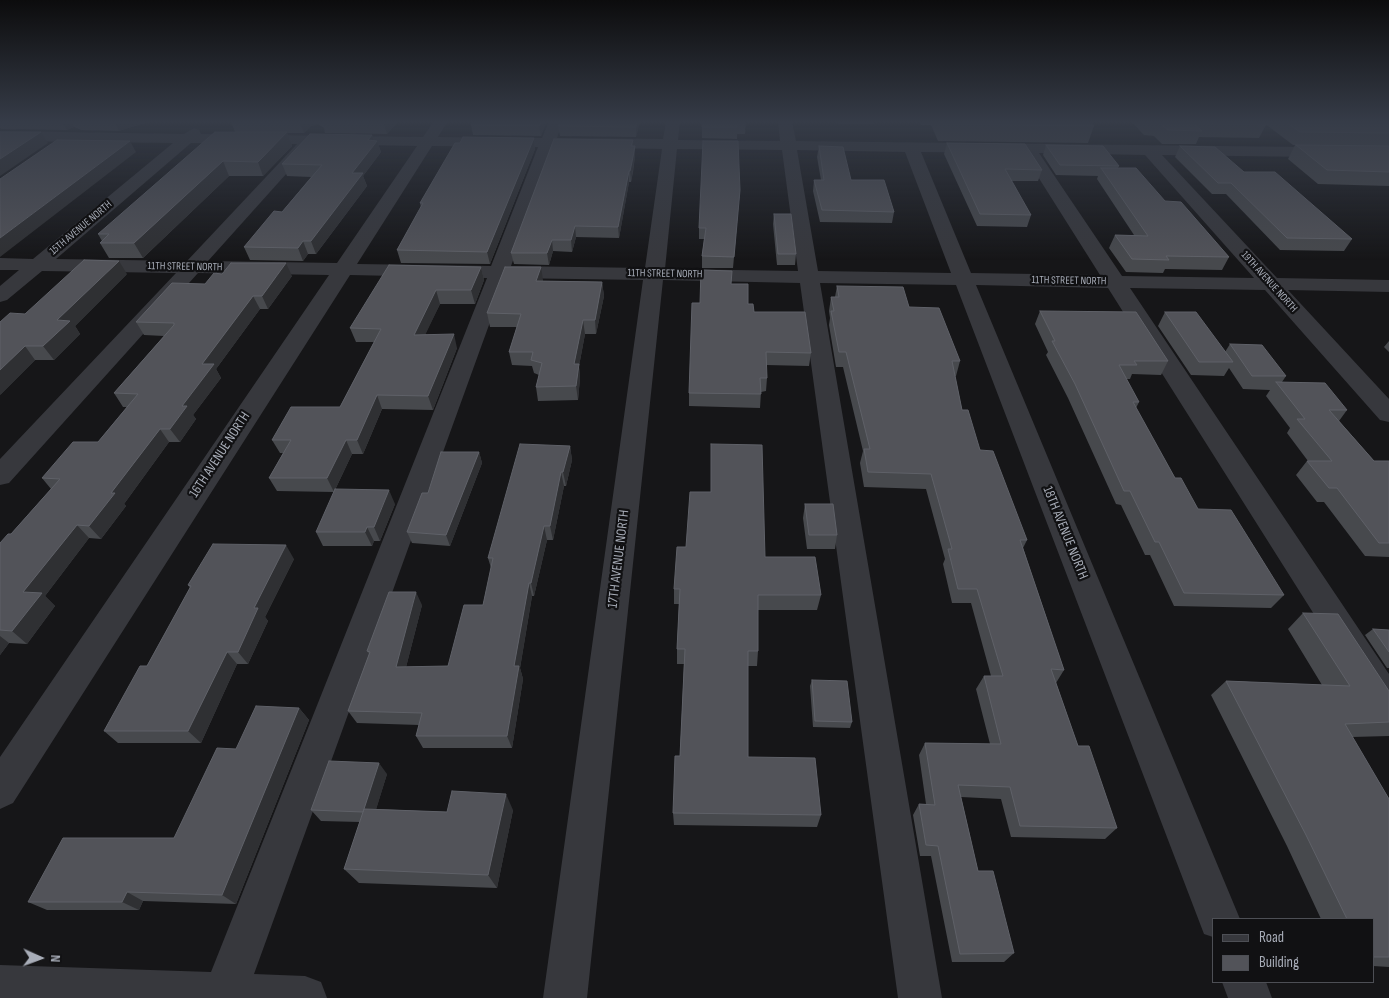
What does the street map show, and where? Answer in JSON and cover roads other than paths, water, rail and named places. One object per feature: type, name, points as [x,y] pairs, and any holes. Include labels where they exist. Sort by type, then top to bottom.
[{"type":"street","name":"15TH AVENUE NORTH","points":[[0,296],[153,168]]},
{"type":"street","points":[[0,476],[285,168]]},
{"type":"street","name":"16TH AVENUE NORTH","points":[[0,790],[410,168]]},
{"type":"street","points":[[224,997],[538,168]]},
{"type":"street","name":"17TH AVENUE NORTH","points":[[565,998],[667,168]]},
{"type":"street","points":[[792,168],[920,998]]},
{"type":"street","name":"18TH AVENUE NORTH","points":[[919,168],[1219,918]]},
{"type":"street","points":[[1041,168],[1389,703]]},
{"type":"street","name":"19TH AVENUE NORTH","points":[[1165,168],[1389,414]]},
{"type":"street","name":"11TH STREET NORTH","points":[[0,264],[1389,286]]},
{"type":"street","points":[[1244,983],[1250,998]]},
{"type":"street","points":[[0,987],[224,997],[305,998]]}]
